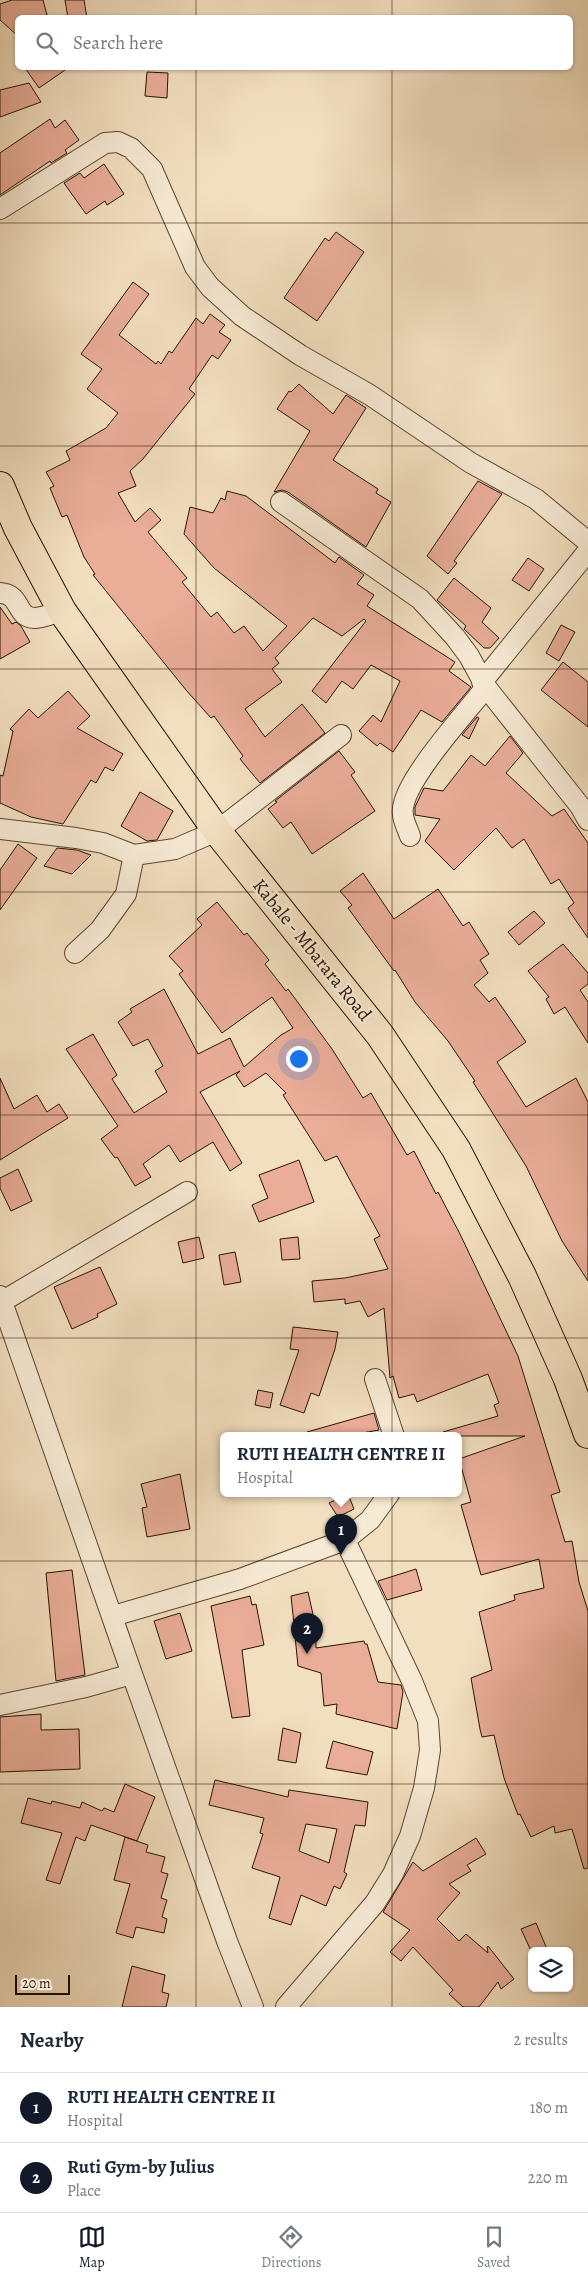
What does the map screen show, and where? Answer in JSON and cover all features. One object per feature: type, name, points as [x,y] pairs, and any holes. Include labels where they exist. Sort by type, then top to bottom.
[{"type":"main road","name":"Kabale - Mbarara Road","points":[[0,486],[18,528],[62,611],[217,831],[380,1035],[456,1149],[522,1276],[568,1379],[588,1434]]},
{"type":"street","points":[[0,209],[106,143],[118,142],[131,148],[152,169],[195,267],[210,287],[242,316],[300,355],[370,395],[472,463],[536,499],[588,542]]},
{"type":"street","points":[[282,502],[420,599],[455,637],[469,656],[484,684],[580,806],[588,820]]},
{"type":"street","points":[[410,836],[402,816],[404,802],[421,770],[484,684],[588,550]]},
{"type":"street","points":[[0,593],[8,594],[14,598],[21,612],[28,617],[37,618],[62,611]]},
{"type":"street","points":[[0,829],[103,843],[134,855],[175,849],[217,831],[340,735]]},
{"type":"street","points":[[75,954],[100,930],[126,894],[134,855]]},
{"type":"street","points":[[187,1192],[1,1299],[6,1333],[113,1616],[227,1941],[253,2007]]},
{"type":"street","points":[[375,1378],[393,1432]]},
{"type":"street","points":[[113,1616],[240,1579],[345,1540],[370,1520],[387,1497]]},
{"type":"street","points":[[286,2007],[375,1903],[393,1874],[413,1826],[424,1788],[430,1750],[428,1721],[412,1681],[345,1540]]},
{"type":"street","points":[[0,1705],[86,1687],[132,1674]]},
{"type":"building","points":[[12,0],[43,0],[47,15],[15,15],[15,33],[0,20],[0,4]]},
{"type":"building","points":[[65,0],[84,0],[86,15],[68,15]]},
{"type":"building","points":[[26,70],[65,70],[39,88]]},
{"type":"building","points":[[147,72],[168,73],[167,98],[145,96]]},
{"type":"building","points":[[29,83],[41,102],[0,117],[0,90]]},
{"type":"building","points":[[50,119],[55,128],[65,120],[79,140],[65,150],[67,153],[51,163],[50,161],[0,195],[0,153]]},
{"type":"building","points":[[104,164],[124,194],[107,205],[105,201],[86,214],[64,183],[80,173],[84,178]]},
{"type":"building","points":[[336,232],[364,252],[317,321],[284,298],[325,238],[329,241]]},
{"type":"building","points":[[133,282],[149,294],[119,335],[156,364],[158,361],[161,364],[169,351],[172,353],[196,318],[203,324],[210,314],[225,325],[219,332],[231,340],[218,359],[212,355],[189,389],[195,394],[143,459],[130,471],[136,486],[118,493],[135,522],[150,508],[161,520],[148,532],[187,578],[182,582],[211,617],[217,612],[234,633],[244,626],[263,651],[287,626],[214,568],[184,534],[190,507],[213,513],[221,498],[225,500],[227,491],[246,496],[335,563],[339,557],[364,575],[357,584],[374,595],[367,606],[455,662],[449,671],[471,687],[442,722],[421,710],[393,752],[380,743],[377,746],[359,731],[373,715],[381,722],[400,681],[371,665],[353,689],[342,681],[326,703],[312,691],[366,621],[364,619],[342,636],[313,618],[275,658],[279,663],[272,669],[282,682],[245,709],[265,737],[302,704],[325,733],[260,783],[240,759],[243,756],[214,716],[211,718],[186,690],[93,575],[95,574],[84,557],[67,515],[62,517],[50,488],[54,486],[46,472],[70,460],[66,451],[106,428],[118,413],[87,389],[102,369],[81,354]]},
{"type":"building","points":[[299,384],[333,414],[346,395],[366,408],[333,460],[378,489],[376,493],[391,502],[366,547],[288,492],[282,490],[274,492],[310,431],[277,409],[289,391],[291,392]]},
{"type":"building","points":[[478,481],[502,494],[454,561],[457,563],[448,574],[427,556]]},
{"type":"building","points":[[528,558],[544,569],[529,591],[512,580]]},
{"type":"building","points":[[454,578],[491,608],[482,622],[499,638],[490,648],[484,648],[464,629],[466,626],[437,600]]},
{"type":"building","points":[[0,607],[12,624],[16,622],[21,626],[30,642],[0,659]]},
{"type":"building","points":[[561,625],[575,632],[559,661],[546,653]]},
{"type":"building","points":[[563,662],[588,682],[588,727],[541,690]]},
{"type":"building","points":[[68,691],[90,716],[77,728],[123,754],[113,771],[105,767],[96,783],[91,780],[63,824],[31,817],[0,803],[0,775],[3,776],[13,731],[10,729],[29,709],[38,718]]},
{"type":"building","points":[[477,717],[479,718],[469,739],[462,735]]},
{"type":"building","points":[[510,736],[523,753],[506,773],[552,816],[564,809],[588,843],[588,938],[568,908],[574,903],[559,879],[551,884],[524,839],[512,848],[496,828],[454,870],[425,841],[440,819],[415,815],[415,807],[424,788],[443,791],[471,755],[485,766]]},
{"type":"building","points":[[339,751],[355,772],[351,775],[375,811],[312,854],[291,822],[283,828],[268,809],[277,802],[275,801]]},
{"type":"building","points":[[140,792],[173,811],[157,840],[147,841],[121,826]]},
{"type":"building","points":[[18,844],[37,858],[0,910],[0,870]]},
{"type":"building","points":[[57,848],[77,850],[91,855],[72,874],[44,866]]},
{"type":"building","points":[[363,873],[394,919],[438,889],[463,926],[469,922],[489,954],[480,960],[488,973],[474,985],[489,1002],[495,997],[526,1042],[497,1062],[526,1107],[576,1078],[588,1102],[588,1281],[562,1241],[526,1166],[473,1082],[475,1081],[448,1041],[415,1002],[395,970],[348,908],[352,905],[340,891]]},
{"type":"building","points":[[217,902],[244,935],[247,933],[269,960],[265,964],[286,991],[288,989],[332,1049],[363,1098],[371,1093],[407,1155],[414,1151],[436,1194],[438,1192],[460,1234],[518,1356],[560,1492],[551,1495],[565,1542],[572,1541],[579,1582],[588,1611],[588,1868],[584,1869],[572,1829],[555,1833],[554,1826],[531,1837],[520,1814],[518,1815],[504,1778],[494,1735],[482,1737],[480,1729],[471,1678],[492,1670],[479,1612],[515,1600],[514,1595],[544,1588],[539,1559],[481,1575],[461,1505],[471,1502],[462,1470],[462,1458],[525,1436],[462,1436],[462,1432],[443,1432],[498,1416],[494,1405],[499,1403],[488,1374],[417,1402],[414,1394],[399,1398],[393,1376],[390,1378],[384,1308],[368,1317],[360,1301],[345,1304],[345,1299],[314,1302],[312,1281],[345,1278],[388,1269],[374,1239],[380,1236],[337,1156],[325,1161],[283,1095],[286,1093],[266,1073],[244,1087],[236,1075],[240,1071],[200,1092],[242,1163],[230,1171],[213,1142],[180,1162],[169,1145],[143,1164],[151,1177],[135,1186],[117,1157],[115,1158],[101,1139],[118,1126],[66,1049],[93,1034],[117,1075],[112,1079],[134,1113],[167,1092],[155,1071],[163,1066],[148,1039],[133,1046],[118,1022],[132,1012],[130,1009],[164,989],[198,1054],[230,1038],[244,1067],[281,1035],[293,1028],[272,997],[222,1033],[179,974],[183,971],[169,956],[202,925],[197,919]]},
{"type":"building","points":[[534,911],[545,923],[519,945],[508,932]]},
{"type":"building","points":[[563,944],[588,973],[588,984],[580,990],[588,1002],[588,1043],[565,1007],[554,1014],[546,999],[549,997],[528,971]]},
{"type":"building","points":[[0,1078],[14,1109],[37,1095],[47,1112],[59,1104],[68,1118],[0,1160]]},
{"type":"building","points":[[299,1160],[314,1202],[259,1222],[252,1205],[268,1198],[259,1175]]},
{"type":"building","points":[[18,1169],[32,1201],[11,1211],[0,1188],[0,1178]]},
{"type":"building","points":[[199,1237],[204,1258],[183,1263],[178,1242]]},
{"type":"building","points":[[298,1237],[300,1259],[282,1260],[280,1239]]},
{"type":"building","points":[[235,1252],[241,1282],[224,1285],[219,1255]]},
{"type":"building","points":[[100,1267],[117,1304],[97,1314],[98,1317],[72,1329],[54,1287]]},
{"type":"building","points":[[293,1327],[338,1332],[335,1349],[319,1396],[311,1393],[304,1413],[280,1405],[299,1350],[290,1349]]},
{"type":"building","points":[[258,1390],[273,1393],[270,1408],[255,1405]]},
{"type":"building","points":[[374,1413],[379,1430],[368,1432],[307,1432]]},
{"type":"building","points":[[180,1474],[190,1529],[147,1537],[142,1508],[147,1507],[141,1484]]},
{"type":"building","points":[[342,1497],[349,1497],[354,1509],[338,1517],[329,1503]]},
{"type":"building","points":[[416,1569],[422,1590],[387,1600],[378,1581]]},
{"type":"building","points":[[72,1570],[85,1675],[56,1681],[46,1573]]},
{"type":"building","points":[[308,1592],[314,1619],[294,1624],[291,1596]]},
{"type":"building","points":[[250,1596],[252,1605],[256,1604],[264,1645],[242,1650],[250,1716],[232,1718],[211,1606]]},
{"type":"building","points":[[180,1613],[192,1651],[166,1659],[154,1621]]},
{"type":"building","points":[[295,1636],[316,1641],[316,1648],[364,1641],[367,1644],[378,1682],[401,1685],[403,1692],[397,1729],[336,1714],[337,1704],[324,1706],[321,1673],[298,1666]]},
{"type":"building","points":[[41,1714],[41,1730],[79,1729],[80,1769],[0,1772],[0,1717]]},
{"type":"building","points":[[283,1728],[301,1733],[296,1763],[278,1760]]},
{"type":"building","points":[[333,1741],[373,1752],[367,1775],[326,1768]]},
{"type":"building","points":[[215,1780],[288,1797],[289,1790],[368,1802],[365,1826],[355,1825],[344,1872],[347,1874],[340,1889],[334,1886],[326,1906],[301,1895],[291,1925],[269,1918],[280,1877],[252,1868],[263,1834],[260,1833],[264,1818],[209,1805]],"holes":[[[306,1824],[337,1829],[329,1863],[299,1851]]]},
{"type":"building","points":[[125,1784],[155,1797],[137,1841],[91,1825],[85,1841],[76,1837],[60,1884],[46,1880],[62,1833],[21,1823],[28,1798],[51,1804],[52,1801],[80,1808],[82,1802],[102,1811],[104,1808],[114,1812]]},
{"type":"building","points":[[125,1837],[148,1845],[146,1852],[165,1857],[161,1872],[168,1874],[161,1898],[167,1900],[162,1917],[167,1919],[164,1933],[136,1927],[133,1938],[116,1933],[130,1884],[114,1880]]},
{"type":"building","points":[[476,1838],[486,1854],[467,1865],[471,1871],[449,1884],[460,1893],[437,1919],[459,1941],[466,1934],[488,1953],[488,1946],[514,1979],[501,1989],[498,1982],[479,2007],[463,2007],[449,1994],[453,1990],[413,1947],[401,1961],[390,1952],[410,1930],[383,1912],[413,1862],[423,1871]]},
{"type":"building","points":[[536,1923],[546,1947],[529,1947],[521,1929]]},
{"type":"building","points":[[132,1966],[165,1975],[162,1992],[169,1994],[166,2007],[122,2007]]},
{"type":"place","name":"RUTI HEALTH CENTRE II","points":[[341,1555]]},
{"type":"place","name":"Ruti Gym-by Julius","points":[[307,1654]]}]
